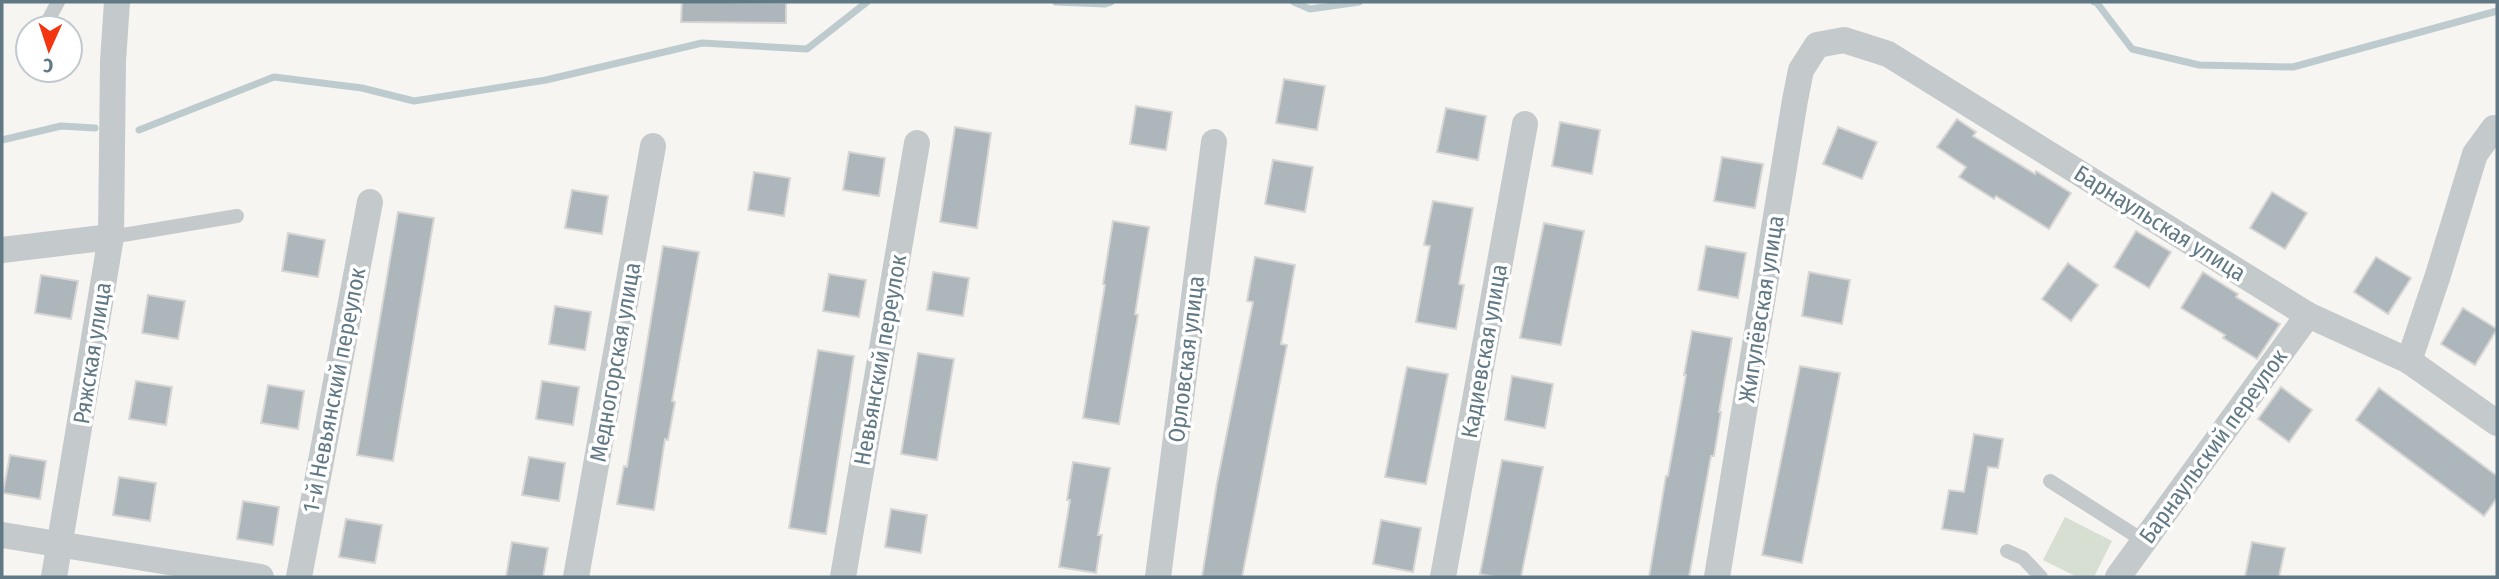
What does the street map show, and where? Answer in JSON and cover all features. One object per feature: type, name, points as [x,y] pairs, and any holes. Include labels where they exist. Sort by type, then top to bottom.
[{"type":"street","name":"Ряжская улица","points":[[54,577],[111,237],[113,61],[117,2]]},
{"type":"street","name":"Барнаульская улица","points":[[1817,45],[1844,40],[1888,54],[2308,315],[2409,361],[2497,423]]},
{"type":"street","name":"Жигулёвская улица","points":[[1717,577],[1795,100],[1801,70],[1817,45]]},
{"type":"street","name":"Кадиевская улица","points":[[1443,577],[1525,124]]},
{"type":"street","points":[[2409,361],[2475,153],[2494,128],[2497,129]]},
{"type":"street","name":"Орловская улица","points":[[1158,577],[1214,142]]},
{"type":"street","name":"Невьянский переулок","points":[[843,577],[917,143]]},
{"type":"street","name":"Медногорская улица","points":[[576,577],[653,146]]},
{"type":"street","name":"1-й Невьянский переулок","points":[[299,577],[370,202]]},
{"type":"street","points":[[2,250],[111,237]]},
{"type":"street","name":"Барнаульский переулок","points":[[2118,577],[2308,315]]},
{"type":"street","points":[[2,535],[261,577]]},
{"type":"lane","points":[[111,237],[237,216]]},
{"type":"lane","points":[[2050,481],[2144,541]]},
{"type":"lane","points":[[2007,551],[2023,558],[2041,577]]},
{"type":"shaded area","points":[[2065,517],[2112,541],[2094,577],[2077,577],[2043,560]]},
{"type":"building","points":[[682,2],[786,3],[786,23],[681,22]]},
{"type":"building","points":[[1284,79],[1325,86],[1317,130],[1276,123]]},
{"type":"building","points":[[1136,106],[1172,112],[1166,150],[1130,144]]},
{"type":"building","points":[[1446,108],[1486,116],[1478,160],[1437,152]]},
{"type":"building","points":[[1957,119],[1976,132],[1973,136],[2071,193],[2049,229],[1959,177],[1966,167],[1937,147]]},
{"type":"building","points":[[1560,122],[1600,130],[1592,174],[1552,166]]},
{"type":"building","points":[[955,127],[991,133],[977,228],[940,222]]},
{"type":"building","points":[[1838,127],[1877,142],[1862,179],[1823,164]]},
{"type":"building","points":[[849,152],[885,158],[879,196],[843,190]]},
{"type":"building","points":[[1722,157],[1763,164],[1755,208],[1714,201]]},
{"type":"building","points":[[1273,160],[1313,167],[1305,212],[1265,204]]},
{"type":"building","points":[[754,172],[790,178],[784,216],[748,210]]},
{"type":"building","points":[[572,190],[608,196],[602,234],[565,228]]},
{"type":"building","points":[[2272,192],[2307,213],[2285,249],[2250,228]]},
{"type":"building","points":[[1433,201],[1473,208],[1459,284],[1464,285],[1456,329],[1416,322],[1430,246],[1424,245]]},
{"type":"building","points":[[398,212],[434,218],[393,461],[357,455]]},
{"type":"building","points":[[1113,221],[1149,227],[1135,314],[1138,315],[1119,424],[1083,418]]},
{"type":"building","points":[[1544,223],[1584,231],[1561,345],[1520,338]]},
{"type":"building","points":[[2136,231],[2171,252],[2149,288],[2114,267]]},
{"type":"building","points":[[288,233],[325,240],[318,277],[282,271]]},
{"type":"building","points":[[663,246],[699,252],[672,401],[675,402],[668,440],[665,439],[654,510],[617,504],[624,466],[627,467]]},
{"type":"building","points":[[1706,246],[1746,253],[1738,298],[1698,290]]},
{"type":"building","points":[[1255,257],[1295,265],[1281,344],[1287,345],[1242,577],[1202,577],[1217,483],[1253,302],[1247,301]]},
{"type":"building","points":[[2376,257],[2411,278],[2388,314],[2354,292]]},
{"type":"building","points":[[2068,263],[2098,285],[2071,321],[2042,299]]},
{"type":"building","points":[[933,272],[969,278],[963,316],[927,310]]},
{"type":"building","points":[[1809,272],[1850,280],[1842,324],[1802,316]]},
{"type":"building","points":[[2203,272],[2238,294],[2236,297],[2280,324],[2257,359],[2181,308]]},
{"type":"building","points":[[829,274],[866,280],[859,317],[823,311]]},
{"type":"building","points":[[41,275],[78,281],[71,319],[35,313]]},
{"type":"building","points":[[148,295],[185,301],[178,339],[142,333]]},
{"type":"building","points":[[555,306],[591,312],[585,350],[549,344]]},
{"type":"building","points":[[2463,308],[2497,329],[2475,365],[2441,344]]},
{"type":"building","points":[[1692,331],[1732,338],[1714,456],[1711,456],[1689,577],[1649,577],[1686,375]]},
{"type":"building","points":[[818,350],[854,356],[826,534],[789,528]]},
{"type":"building","points":[[918,353],[954,359],[937,460],[901,454]]},
{"type":"building","points":[[1800,366],[1840,373],[1802,563],[1762,555]]},
{"type":"building","points":[[1407,367],[1448,374],[1426,484],[1385,477]]},
{"type":"building","points":[[1512,376],[1553,384],[1545,428],[1505,420]]},
{"type":"building","points":[[136,381],[172,387],[166,425],[129,419]]},
{"type":"building","points":[[542,381],[579,387],[573,425],[536,419]]},
{"type":"building","points":[[268,385],[304,391],[298,429],[261,423]]},
{"type":"building","points":[[2281,387],[2312,410],[2289,442],[2258,419]]},
{"type":"building","points":[[2379,388],[2497,476],[2497,498],[2484,516],[2356,420]]},
{"type":"building","points":[[1974,434],[2003,439],[1998,468],[1988,467],[1977,534],[1942,529],[1949,490],[1964,492]]},
{"type":"building","points":[[10,455],[46,461],[40,499],[3,493]]},
{"type":"building","points":[[529,457],[565,463],[559,501],[522,495]]},
{"type":"building","points":[[1502,460],[1543,467],[1521,577],[1480,574]]},
{"type":"building","points":[[1073,462],[1110,468],[1098,535],[1102,535],[1096,573],[1059,567]]},
{"type":"building","points":[[119,477],[156,483],[150,521],[113,515]]},
{"type":"building","points":[[243,501],[279,507],[273,545],[237,539]]},
{"type":"building","points":[[891,509],[927,515],[921,553],[885,547]]},
{"type":"building","points":[[346,519],[382,525],[375,563],[339,557]]},
{"type":"building","points":[[1381,520],[1421,528],[1413,572],[1373,564]]},
{"type":"building","points":[[512,542],[548,548],[543,577],[506,577]]},
{"type":"building","points":[[2252,542],[2285,548],[2279,577],[2245,577]]},
{"type":"waterway","points":[[139,130],[274,77],[362,88],[414,101],[546,80],[702,43],[807,49],[867,2]]},
{"type":"waterway","points":[[1056,2],[1111,2]]},
{"type":"waterway","points":[[1294,2],[1310,9],[1359,2]]},
{"type":"waterway","points":[[2094,2],[2132,49],[2199,65],[2293,67],[2497,11]]},
{"type":"waterway","points":[[2,140],[61,126],[95,128]]}]
